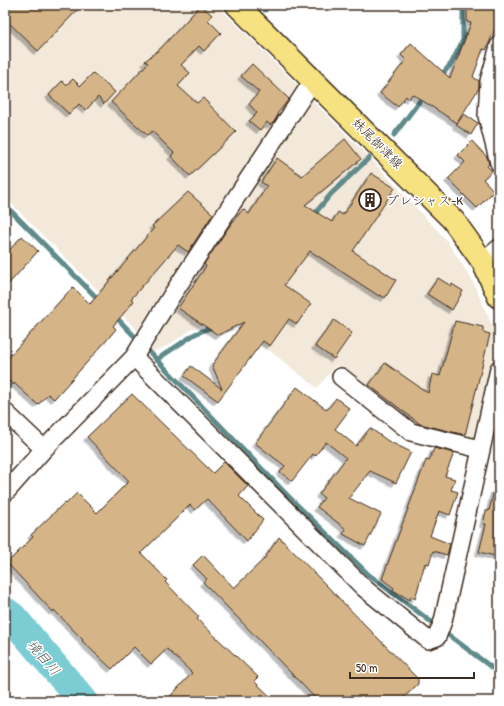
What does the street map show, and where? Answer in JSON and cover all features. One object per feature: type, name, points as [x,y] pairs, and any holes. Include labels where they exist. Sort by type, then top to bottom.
[{"type":"main road","name":"妹尾御津線","points":[[237,5],[314,79],[453,220],[491,255],[499,297]]},
{"type":"street","points":[[499,46],[489,81],[487,116],[499,162]]},
{"type":"street","points":[[5,493],[44,449],[140,348],[172,295],[314,79]]},
{"type":"street","points":[[140,348],[364,588],[428,640],[432,640],[440,630],[499,369]]},
{"type":"street","points":[[341,377],[412,432],[480,449]]},
{"type":"street","points":[[5,412],[44,449]]},
{"type":"shaded area","points":[[5,5],[217,5],[374,162],[447,241],[472,280],[499,341],[477,435],[468,441],[428,431],[336,365],[317,388],[226,316],[192,329],[169,345],[153,352],[150,344],[141,334],[5,197]]},
{"type":"building","points":[[5,5],[82,5],[38,51],[5,19]]},
{"type":"building","points":[[201,5],[212,15],[208,20],[221,33],[204,51],[199,46],[181,65],[190,73],[178,86],[197,103],[203,98],[236,132],[190,176],[171,156],[174,153],[152,131],[147,135],[111,102],[148,63],[145,61],[161,48]]},
{"type":"building","points":[[467,5],[499,5],[499,20],[486,50],[483,49],[473,77],[479,81],[479,88],[457,123],[412,94],[409,99],[406,96],[398,107],[380,93],[406,60],[401,55],[411,43],[450,78],[471,23],[467,22]]},
{"type":"building","points":[[252,64],[289,99],[277,114],[278,115],[274,122],[270,125],[267,122],[260,130],[249,121],[257,113],[249,104],[259,92],[241,76]]},
{"type":"building","points":[[93,73],[115,92],[104,104],[98,97],[86,110],[79,104],[69,114],[49,95],[62,81],[66,85],[73,79],[80,86]]},
{"type":"building","points":[[464,114],[478,123],[471,135],[456,125]]},
{"type":"building","points":[[345,139],[361,159],[305,205],[332,222],[338,212],[343,215],[371,173],[395,188],[353,251],[396,280],[385,298],[380,295],[379,296],[310,251],[284,285],[311,304],[297,324],[289,319],[270,346],[263,341],[218,401],[184,376],[191,366],[222,389],[212,365],[244,322],[218,335],[178,308],[206,266],[204,264],[228,228],[243,209],[249,214],[267,186],[261,182],[277,158],[302,176]]},
{"type":"building","points":[[472,141],[487,157],[489,164],[487,166],[492,171],[483,179],[494,191],[477,208],[448,179],[465,162],[458,155]]},
{"type":"building","points":[[188,192],[213,214],[188,252],[178,245],[131,299],[134,301],[113,326],[116,329],[54,399],[48,394],[38,405],[14,383],[13,385],[5,377],[5,361],[73,287],[90,304],[154,228],[152,226]]},
{"type":"building","points":[[22,236],[38,251],[5,288],[5,255]]},
{"type":"building","points":[[438,278],[463,291],[452,310],[427,294]]},
{"type":"building","points":[[334,320],[352,333],[334,359],[315,346]]},
{"type":"building","points":[[455,321],[483,327],[483,332],[490,334],[465,435],[420,424],[369,385],[385,363],[428,393],[432,374],[440,376]]},
{"type":"building","points":[[297,387],[327,410],[336,398],[350,409],[335,429],[356,446],[370,428],[388,441],[411,452],[396,483],[370,471],[349,498],[381,514],[365,546],[343,534],[346,529],[317,507],[324,498],[319,494],[346,458],[326,442],[315,456],[313,454],[292,481],[280,472],[285,466],[255,443]]},
{"type":"building","points":[[132,394],[213,473],[224,462],[248,486],[239,496],[263,520],[247,541],[207,499],[195,510],[190,505],[141,553],[167,580],[165,582],[199,617],[197,619],[258,677],[254,681],[275,701],[166,701],[192,673],[167,649],[151,664],[134,647],[112,669],[82,641],[83,640],[54,610],[53,612],[7,563],[33,537],[31,535],[65,502],[66,504],[77,493],[97,513],[129,481],[87,437]]},
{"type":"building","points":[[434,448],[454,453],[445,476],[455,479],[451,490],[458,492],[450,515],[439,511],[430,536],[450,544],[447,555],[433,551],[429,564],[425,563],[415,599],[411,596],[410,600],[393,590],[394,588],[382,579],[426,460],[429,461]]},
{"type":"building","points":[[494,490],[499,490],[499,557],[479,552],[486,524],[483,524],[486,511],[489,511]]},
{"type":"building","points":[[279,537],[418,679],[418,684],[400,701],[318,701],[203,582],[207,579],[193,565],[203,555],[234,588],[264,559]]},
{"type":"waterway","points":[[265,5],[265,10]]},
{"type":"waterway","points":[[439,78],[451,64],[463,40],[463,5]]},
{"type":"waterway","points":[[394,135],[425,94]]},
{"type":"waterway","points":[[312,217],[331,194],[369,158]]},
{"type":"waterway","points":[[5,205],[100,301]]},
{"type":"waterway","points":[[114,315],[289,497],[369,575],[499,673]]},
{"type":"waterway","points":[[156,360],[195,334],[214,326]]},
{"type":"waterway","name":"境目川","points":[[5,612],[12,617],[83,701]]},
{"type":"place","name":"プレシャス-K","points":[[370,200]]}]
